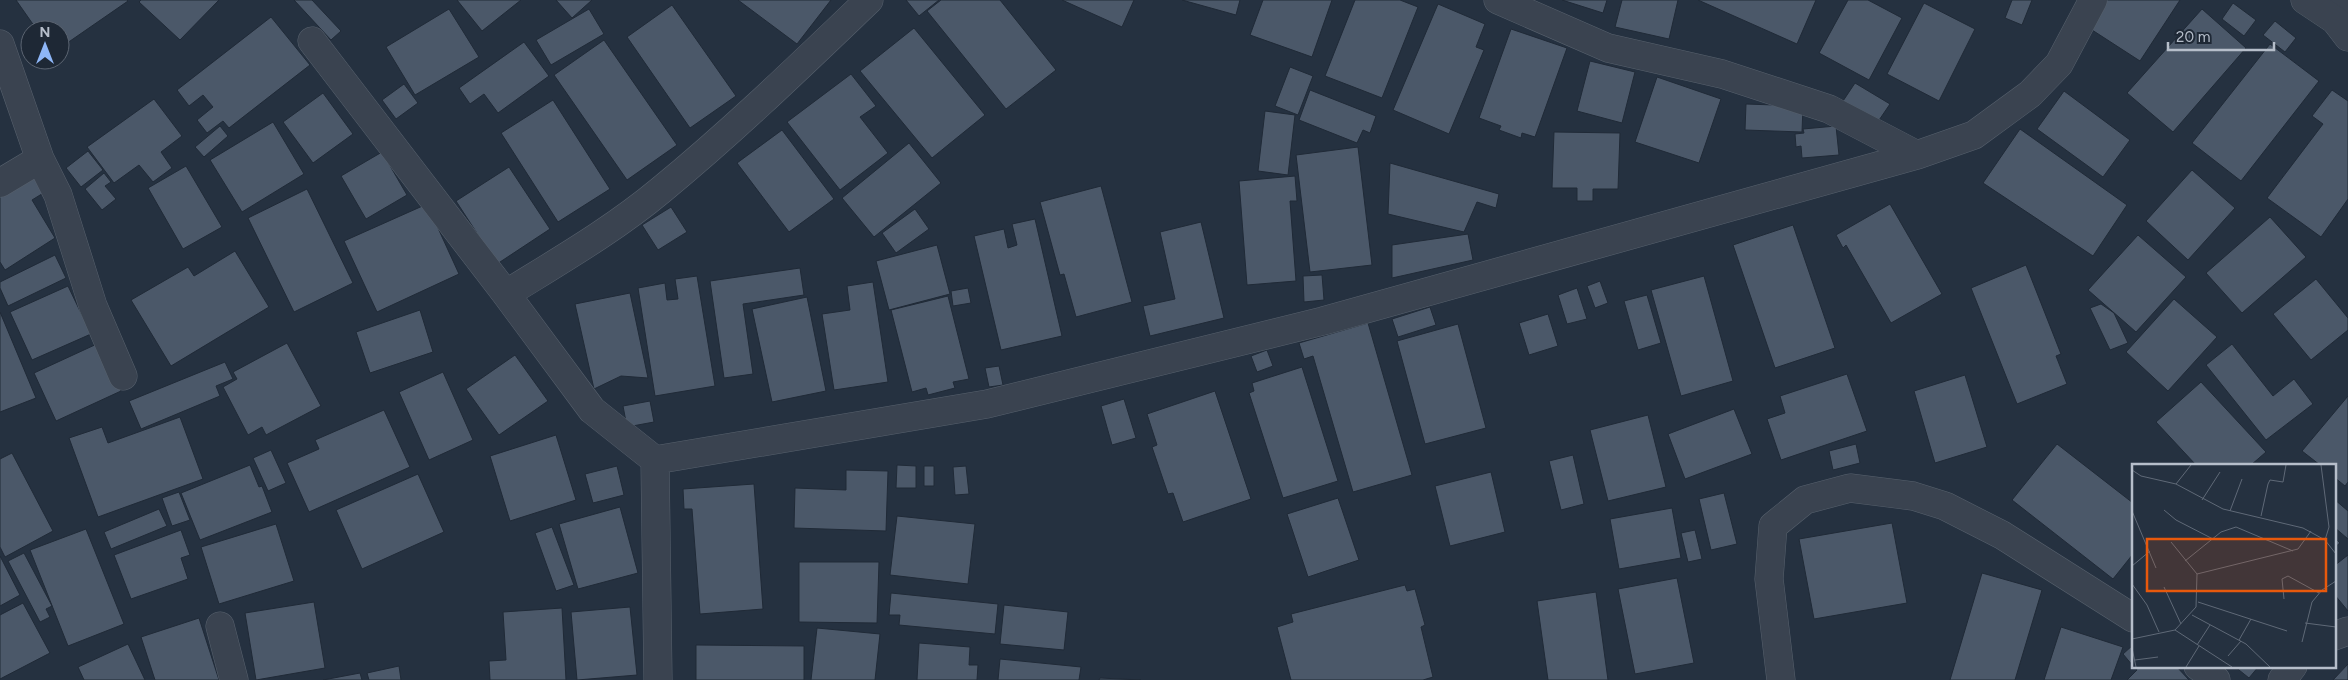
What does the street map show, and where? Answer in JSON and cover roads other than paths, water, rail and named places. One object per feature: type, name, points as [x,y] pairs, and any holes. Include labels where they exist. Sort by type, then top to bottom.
[{"type":"street","points":[[506,294],[585,245],[660,191],[769,96],[868,0]]},
{"type":"street","points":[[1498,0],[1608,48],[1722,74],[1829,109],[1917,155]]},
{"type":"street","points":[[312,41],[506,294],[592,410],[655,460],[987,404],[1323,321],[1917,155],[1974,135],[2030,94],[2059,64],[2093,0]]},
{"type":"street","points":[[2305,0],[2341,19]]},
{"type":"street","points":[[0,44],[40,159],[58,195],[93,306],[123,376]]},
{"type":"street","points":[[0,183],[40,159]]},
{"type":"street","points":[[655,460],[658,680]]},
{"type":"street","points":[[1781,680],[1769,579],[1773,526],[1805,500],[1850,488],[1913,496],[1945,506],[2002,535],[2132,617]]},
{"type":"street","points":[[220,626],[234,680]]},
{"type":"street","points":[[2336,635],[2348,631]]},
{"type":"street","points":[[2201,668],[2216,680]]},
{"type":"street","points":[[2282,680],[2291,668]]}]
